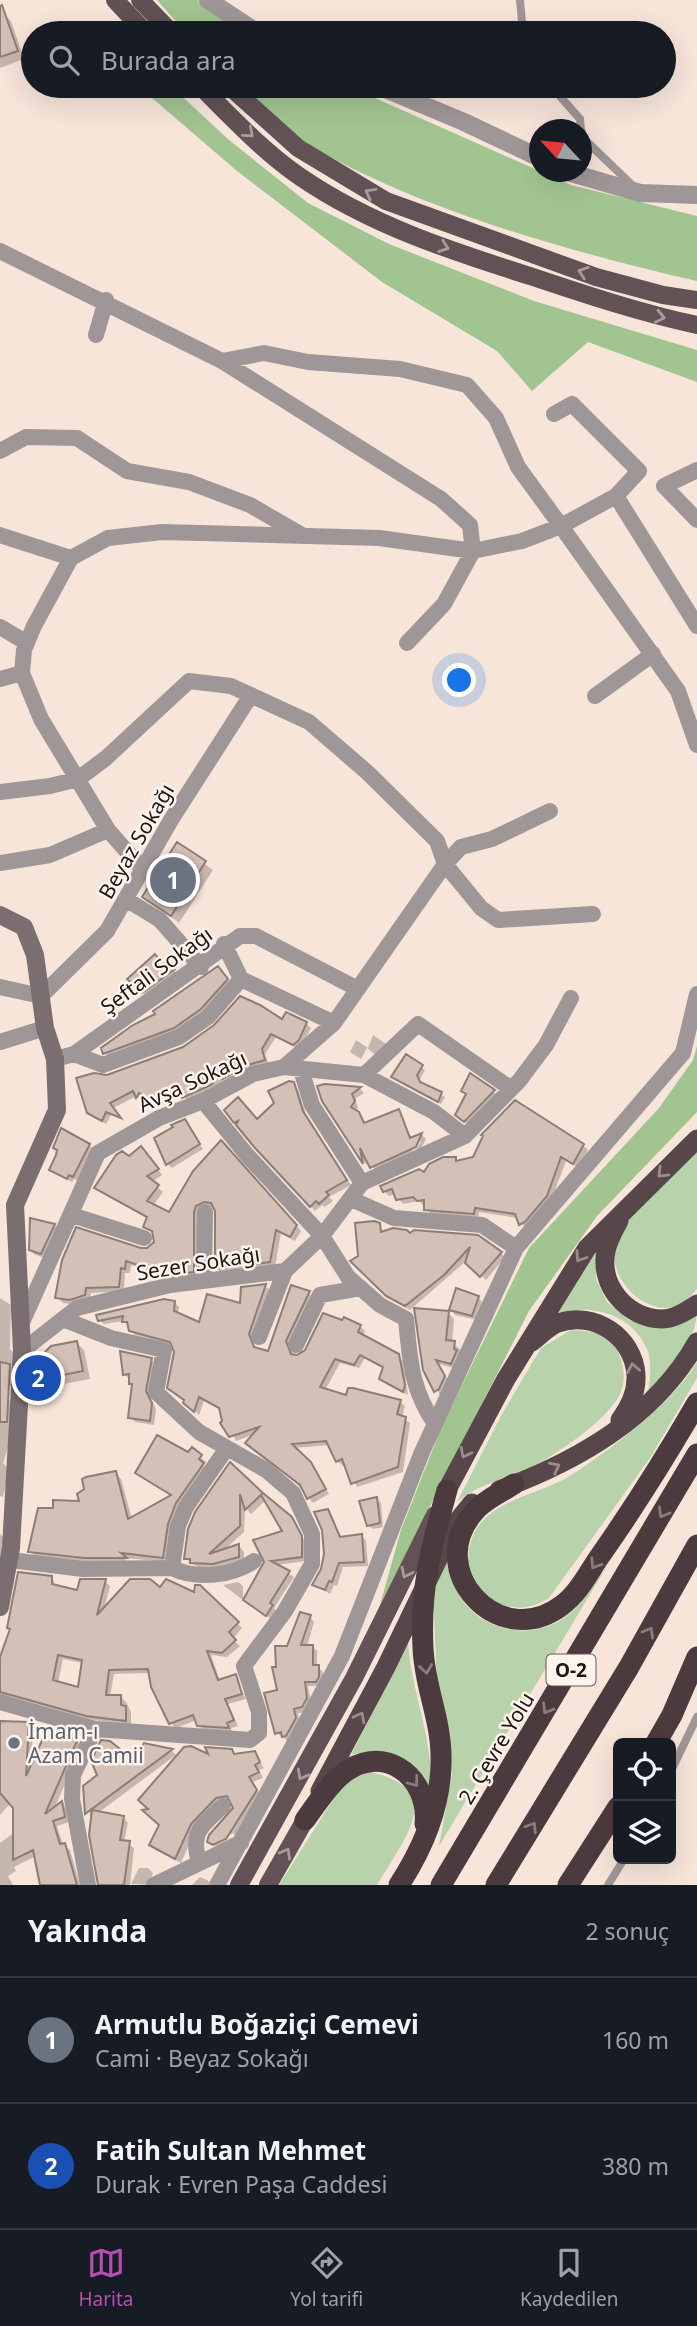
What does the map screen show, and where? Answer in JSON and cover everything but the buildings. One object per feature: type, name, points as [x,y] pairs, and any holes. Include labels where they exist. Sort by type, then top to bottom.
[{"type":"highway","points":[[399,1885],[430,1829],[442,1762],[423,1652],[422,1601],[426,1563],[447,1490],[465,1452],[525,1348],[587,1248],[697,1139]]},
{"type":"highway","points":[[627,1208],[606,1251],[606,1271],[622,1304],[640,1315],[664,1319],[684,1313],[697,1304]]},
{"type":"highway","points":[[525,1348],[556,1323],[581,1318],[606,1326],[621,1340],[630,1354],[636,1376],[632,1403],[615,1426],[594,1445]]},
{"type":"highway","points":[[305,1820],[386,1667],[454,1524],[468,1506],[484,1495],[559,1466],[631,1420],[686,1361],[697,1342]]},
{"type":"highway","points":[[514,1484],[475,1509],[462,1530],[457,1553],[459,1572],[474,1598],[499,1615],[512,1618],[547,1614],[560,1607],[581,1586],[697,1403]]},
{"type":"highway","name":"2. Çevre Yolu","points":[[441,1885],[697,1454]]},
{"type":"highway","name":"O-2","points":[[496,1885],[629,1667],[697,1545]]},
{"type":"highway","points":[[659,1738],[697,1657]]},
{"type":"highway","points":[[305,1820],[339,1776],[357,1766],[377,1761],[397,1765],[420,1788],[425,1802],[424,1832],[419,1853]]},
{"type":"highway","points":[[568,1885],[613,1815]]},
{"type":"main road","points":[[115,0],[135,21]]},
{"type":"main road","points":[[140,0],[160,21]]},
{"type":"main road","points":[[213,98],[296,174],[350,208],[407,234],[500,266],[654,316],[697,325]]},
{"type":"main road","points":[[242,98],[298,148],[386,201],[596,276],[663,295],[697,300]]},
{"type":"main road","points":[[0,915],[24,927],[35,955],[45,1028],[55,1059],[57,1111],[15,1205],[22,1351],[6,1528],[10,1560],[1,1600]]},
{"type":"main road","points":[[239,1885],[316,1749],[447,1490]]},
{"type":"main road","points":[[268,1885],[305,1820]]},
{"type":"street","points":[[208,0],[240,21]]},
{"type":"street","points":[[407,98],[529,154]]},
{"type":"street","points":[[592,179],[640,193],[697,195]]},
{"type":"street","points":[[0,251],[106,300],[222,360],[449,504],[470,525],[473,551],[444,604],[407,643]]},
{"type":"street","points":[[96,335],[106,300]]},
{"type":"street","points":[[222,360],[264,353],[308,362],[400,369],[467,385],[496,418],[518,467],[678,691],[697,745]]},
{"type":"street","points":[[144,871],[108,830],[41,719],[22,673],[27,643],[46,600],[71,558],[108,538],[162,532],[379,538],[473,551],[522,541],[561,526],[616,496],[639,471],[572,404],[554,414]]},
{"type":"street","points":[[0,450],[26,437],[77,438],[127,471],[189,482],[250,505],[304,536]]},
{"type":"street","points":[[697,470],[664,486],[697,520]]},
{"type":"street","points":[[616,496],[697,626]]},
{"type":"street","points":[[0,535],[71,558]]},
{"type":"street","points":[[0,627],[27,643]]},
{"type":"street","points":[[595,696],[653,654]]},
{"type":"street","points":[[0,679],[22,673]]},
{"type":"street","points":[[0,792],[50,786],[78,779],[106,758],[189,681],[231,686],[309,722],[368,773],[438,841],[445,864],[481,908],[498,920],[593,914]]},
{"type":"street","name":"Beyaz Sokağı","points":[[41,996],[107,930],[144,871],[171,820],[251,695]]},
{"type":"street","points":[[445,864],[461,848],[492,839],[550,811]]},
{"type":"street","points":[[0,863],[50,855],[108,830]]},
{"type":"street","name":"Avşa Sokağı","points":[[19,1329],[98,1153],[159,1118],[203,1101],[253,1074],[284,1067],[334,1023],[445,864]]},
{"type":"street","points":[[127,900],[160,920],[201,967]]},
{"type":"street","name":"Şeftali Sokağı","points":[[55,1059],[75,1054],[201,967],[224,944],[240,936],[256,936],[358,989]]},
{"type":"street","points":[[224,944],[241,979],[334,1023]]},
{"type":"street","points":[[75,1054],[103,1065],[179,1037],[208,1017],[241,979]]},
{"type":"street","points":[[0,988],[41,996]]},
{"type":"street","points":[[217,1885],[342,1656],[436,1424],[516,1248],[683,1053],[697,994]]},
{"type":"street","points":[[301,1070],[312,1105],[362,1183],[465,1136],[546,1045],[571,998]]},
{"type":"street","points":[[364,1075],[418,1024],[510,1088]]},
{"type":"street","points":[[0,1042],[45,1028]]},
{"type":"street","points":[[284,1067],[364,1075],[434,1112],[465,1136]]},
{"type":"street","points":[[203,1101],[247,1155],[322,1237],[348,1278],[380,1305],[406,1319],[409,1355],[419,1400],[436,1424]]},
{"type":"street","name":"Sezer Sokağı","points":[[22,1351],[77,1308],[170,1285],[285,1271],[322,1237],[362,1183]]},
{"type":"street","points":[[351,1199],[394,1218],[482,1225],[516,1248]]},
{"type":"street","points":[[204,1281],[205,1212]]},
{"type":"street","points":[[72,1215],[144,1238]]},
{"type":"street","points":[[259,1337],[285,1271]]},
{"type":"street","points":[[296,1345],[320,1295],[360,1288]]},
{"type":"street","points":[[0,1702],[95,1729],[250,1740],[259,1733],[259,1712],[244,1666],[285,1611],[312,1564],[312,1534],[293,1493],[266,1470],[199,1432],[156,1392],[164,1350],[111,1338],[63,1319]]},
{"type":"street","points":[[172,1568],[178,1526],[186,1507],[227,1448]]},
{"type":"street","points":[[10,1560],[83,1569],[172,1568],[202,1575],[239,1571],[254,1562]]},
{"type":"street","points":[[88,1885],[72,1799],[73,1775],[95,1729]]},
{"type":"street","points":[[199,1862],[194,1844],[199,1829],[222,1806]]},
{"type":"street","points":[[154,1885],[241,1843]]},
{"type":"lane","points":[[520,0],[522,21]]},
{"type":"lane","points":[[562,98],[580,119]]},
{"type":"lane","points":[[592,147],[640,193]]},
{"type":"lane","points":[[676,1761],[697,1717]]},
{"type":"lane","points":[[608,1885],[621,1864]]},
{"type":"green space","points":[[157,0],[198,0],[202,6],[225,21],[175,21]]},
{"type":"green space","points":[[152,98],[184,98],[229,140],[308,203],[389,244],[534,301],[697,350],[697,382],[588,342],[532,391],[497,351],[382,282],[237,171]]},
{"type":"green space","points":[[252,98],[375,98],[529,166],[529,182],[564,182],[697,216],[697,281],[547,242],[444,208],[348,166],[295,136]]},
{"type":"green space","points":[[697,1046],[697,1112],[597,1216],[529,1311],[380,1605],[401,1530],[442,1426],[529,1248],[659,1108],[693,1060]]},
{"type":"green space","points":[[697,1152],[697,1289],[681,1304],[669,1308],[656,1307],[644,1302],[625,1285],[618,1273],[615,1249],[620,1234],[637,1208]]},
{"type":"green space","points":[[597,1250],[596,1279],[607,1302],[629,1320],[654,1327],[697,1310],[696,1322],[687,1345],[648,1394],[648,1350],[628,1324],[593,1310],[554,1314]]},
{"type":"green space","points":[[571,1330],[603,1336],[613,1344],[624,1373],[619,1396],[602,1417],[562,1449],[523,1471],[480,1487],[457,1502],[502,1414],[541,1348]]},
{"type":"green space","points":[[697,1362],[697,1378],[650,1458],[549,1598],[531,1606],[513,1607],[488,1599],[480,1592],[470,1572],[468,1561],[472,1538],[485,1518],[507,1503],[570,1476],[603,1453],[657,1409],[687,1377]]},
{"type":"green space","points":[[446,1561],[456,1590],[477,1616],[505,1628],[519,1630],[534,1630],[562,1619],[574,1610],[607,1566],[439,1846],[452,1773],[450,1732],[437,1680],[433,1594]]},
{"type":"green space","points":[[408,1642],[428,1747],[431,1783],[427,1784],[410,1766],[395,1756],[376,1752],[351,1755]]},
{"type":"green space","points":[[370,1772],[394,1780],[408,1791],[414,1804],[413,1818],[407,1834],[377,1885],[279,1885],[341,1787],[353,1778]]},
{"type":"place","name":"Armutlu Boğaziçi Cemevi","points":[[173,880]]},
{"type":"place","name":"Fatih Sultan Mehmet","points":[[38,1378]]},
{"type":"place","name":"İmam-ı Azam Camii","points":[[14,1743]]}]
